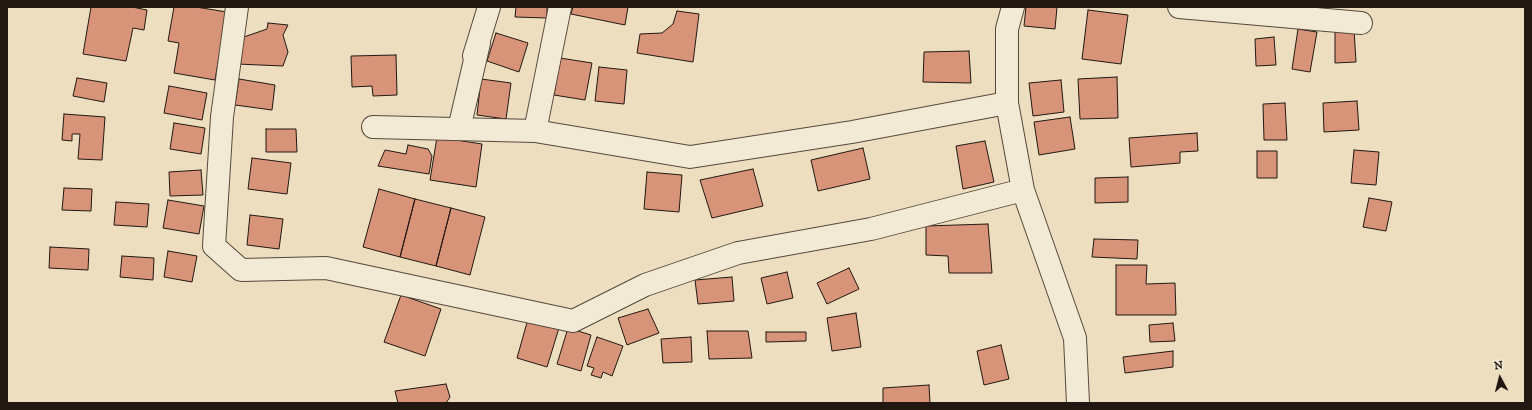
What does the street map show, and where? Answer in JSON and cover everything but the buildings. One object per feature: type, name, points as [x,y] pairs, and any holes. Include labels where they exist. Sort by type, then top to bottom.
[{"type":"street","points":[[236,7],[222,117],[214,246],[241,270],[326,268],[573,321],[645,285],[738,253],[871,229],[1023,190]]},
{"type":"street","points":[[464,90],[489,7]]},
{"type":"street","points":[[535,131],[560,7]]},
{"type":"street","points":[[1013,7],[1007,29],[1007,103],[1023,190],[1074,338],[1078,403]]},
{"type":"street","points":[[1179,7],[1361,24]]},
{"type":"street","points":[[459,129],[478,42]]},
{"type":"street","points":[[374,128],[535,131],[690,157],[852,132],[1007,103]]}]
